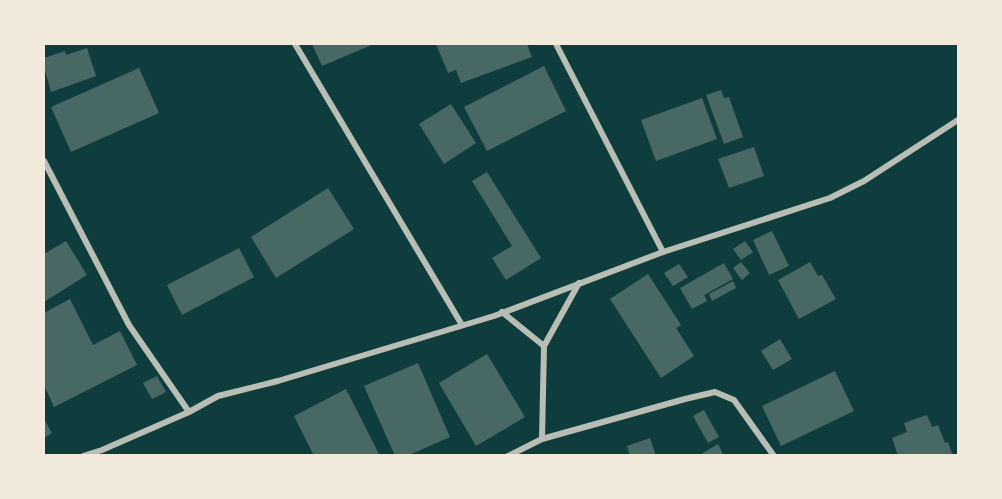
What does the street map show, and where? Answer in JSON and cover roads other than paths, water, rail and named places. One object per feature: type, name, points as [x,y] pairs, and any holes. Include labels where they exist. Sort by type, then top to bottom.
[{"type":"street","points":[[296,44],[462,325]]},
{"type":"street","points":[[556,44],[663,252]]},
{"type":"street","points":[[83,456],[189,412],[218,396],[278,381],[462,325],[663,252],[830,198],[864,181],[958,120]]},
{"type":"street","points":[[44,161],[129,325],[189,412]]},
{"type":"street","points":[[542,439],[544,346],[579,283]]},
{"type":"street","points":[[502,312],[544,346]]},
{"type":"street","points":[[508,456],[542,439],[715,392],[734,400],[774,456]]}]
